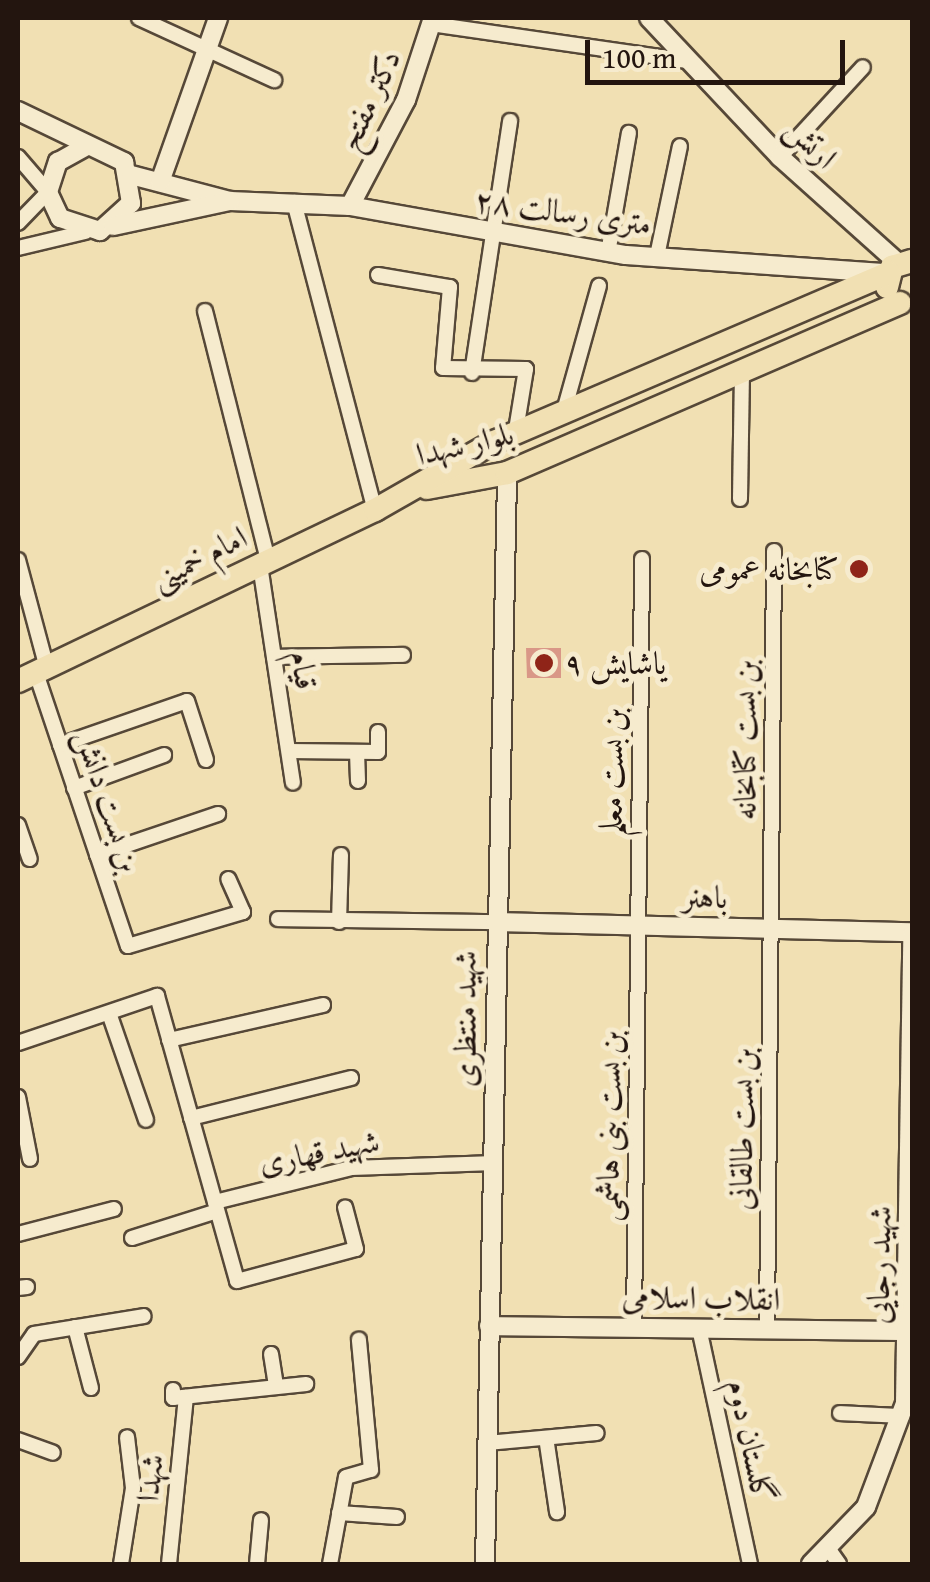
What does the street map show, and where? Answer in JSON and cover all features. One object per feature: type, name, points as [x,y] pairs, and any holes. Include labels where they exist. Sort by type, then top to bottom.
[{"type":"main road","points":[[899,265],[906,303]]},
{"type":"main road","name":"بلوار شهدا","points":[[409,492],[564,411],[899,265]]},
{"type":"main road","name":"بلوار شهدا","points":[[409,492],[507,473],[906,303]]},
{"type":"main road","name":"امام خمینی","points":[[34,674],[409,492]]},
{"type":"street","points":[[139,18],[274,80]]},
{"type":"street","points":[[160,182],[218,18]]},
{"type":"street","name":"ارتش","points":[[649,18],[780,157],[899,265]]},
{"type":"street","points":[[432,21],[689,61]]},
{"type":"street","name":"دکتر مفتح","points":[[350,206],[406,100],[432,21]]},
{"type":"street","points":[[780,157],[862,66]]},
{"type":"street","points":[[18,111],[85,147],[113,153],[131,175],[131,203],[113,226],[18,248]]},
{"type":"street","points":[[472,373],[510,121]]},
{"type":"street","points":[[617,254],[629,132]]},
{"type":"street","points":[[657,256],[680,146]]},
{"type":"street","points":[[18,223],[48,192],[58,162],[85,147]]},
{"type":"street","points":[[18,157],[48,192],[60,218],[85,232]]},
{"type":"street","name":"۲۸ متری رسالت","points":[[131,175],[230,201]]},
{"type":"street","name":"۲۸ متری رسالت","points":[[113,226],[230,201],[294,202],[350,206],[617,254],[899,265]]},
{"type":"street","points":[[294,202],[376,510]]},
{"type":"street","points":[[378,275],[450,287],[443,368],[472,373],[526,369],[515,437]]},
{"type":"street","points":[[564,411],[598,286]]},
{"type":"street","name":"قیام","points":[[205,311],[264,562],[293,782]]},
{"type":"street","points":[[740,499],[742,371]]},
{"type":"street","name":"شهید منتظری","points":[[486,1564],[495,1163],[495,922],[507,473]]},
{"type":"street","name":"بن بست کتابخانه","points":[[771,929],[774,551]]},
{"type":"street","name":"بن بست معلم","points":[[638,926],[642,559]]},
{"type":"street","name":"بن بست دانش","points":[[18,560],[34,674],[128,946],[244,912],[228,879]]},
{"type":"street","points":[[274,657],[403,656]]},
{"type":"street","points":[[60,744],[187,700],[206,760]]},
{"type":"street","points":[[288,751],[378,752],[378,732]]},
{"type":"street","points":[[357,752],[358,781]]},
{"type":"street","points":[[74,788],[164,755]]},
{"type":"street","points":[[97,855],[218,814]]},
{"type":"street","points":[[18,825],[30,859]]},
{"type":"street","points":[[340,922],[341,854]]},
{"type":"street","points":[[278,919],[495,922]]},
{"type":"street","name":"باهنر","points":[[495,922],[912,934]]},
{"type":"street","name":"بن بست بنی هاشمی","points":[[634,1328],[638,926]]},
{"type":"street","name":"بن بست طالقانی","points":[[767,1329],[771,929]]},
{"type":"street","name":"شهید رجایی","points":[[811,1564],[834,1558],[886,1472],[906,1410],[911,1330],[912,934]]},
{"type":"street","points":[[18,1043],[156,996],[237,1281],[356,1249],[345,1207]]},
{"type":"street","points":[[169,1040],[324,1005]]},
{"type":"street","points":[[109,1013],[146,1120]]},
{"type":"street","points":[[191,1118],[351,1078]]},
{"type":"street","points":[[18,1098],[30,1159]]},
{"type":"street","name":"شهید قهاری","points":[[132,1238],[216,1207],[352,1168],[495,1163]]},
{"type":"street","points":[[18,1234],[114,1209]]},
{"type":"street","points":[[18,1357],[34,1334],[144,1316]]},
{"type":"street","name":"انقلاب اسلامی","points":[[489,1326],[911,1330]]},
{"type":"street","points":[[75,1327],[91,1388]]},
{"type":"street","name":"گلستان دوم","points":[[699,1328],[750,1564]]},
{"type":"street","points":[[330,1564],[346,1477],[371,1470],[358,1340]]},
{"type":"street","points":[[271,1354],[276,1388],[306,1384]]},
{"type":"street","name":"شهدا","points":[[169,1564],[179,1393],[276,1388]]},
{"type":"street","points":[[840,1413],[906,1410]]},
{"type":"street","points":[[487,1442],[547,1444],[597,1433]]},
{"type":"street","points":[[120,1564],[133,1488],[127,1437]]},
{"type":"street","points":[[18,1440],[52,1453]]},
{"type":"street","points":[[547,1444],[556,1512]]},
{"type":"street","points":[[339,1513],[397,1517]]},
{"type":"street","points":[[257,1564],[261,1520]]},
{"type":"building","name":"یاشایش ۹","points":[[526,648],[561,648],[561,678],[527,678]]},
{"type":"place","name":"کتابخانه عمومی","points":[[859,569]]},
{"type":"place","name":"یاشایش ۹","points":[[544,663]]}]
